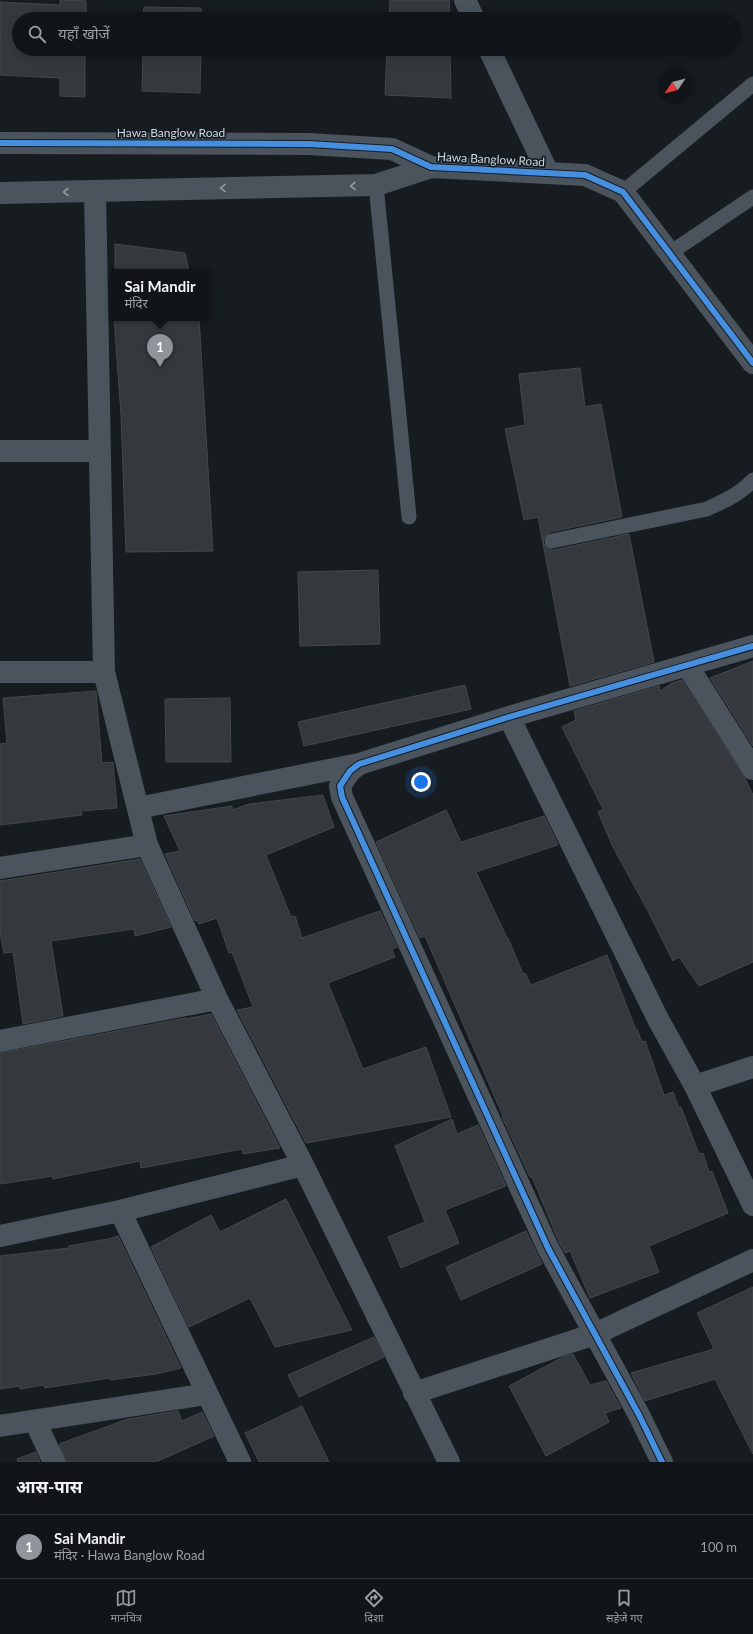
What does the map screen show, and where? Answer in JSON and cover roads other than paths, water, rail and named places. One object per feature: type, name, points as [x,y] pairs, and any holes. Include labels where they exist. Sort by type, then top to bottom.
[{"type":"street","points":[[465,0],[471,12]]},
{"type":"street","points":[[492,56],[548,173]]},
{"type":"street","name":"Hawa Banglow Road","points":[[0,143],[309,144],[392,149],[431,167],[585,175],[623,192],[753,363]]},
{"type":"street","name":"Hawa Banglow Road","points":[[0,193],[376,186],[431,167]]},
{"type":"street","points":[[95,191],[104,672],[147,845],[217,999],[302,1165],[449,1462]]},
{"type":"street","points":[[0,451],[100,451]]},
{"type":"street","points":[[138,808],[359,764],[509,717],[753,646]]},
{"type":"street","points":[[688,665],[753,769]]},
{"type":"street","points":[[0,672],[104,672]]},
{"type":"street","points":[[509,717],[658,1021],[695,1086],[753,1205]]},
{"type":"street","points":[[359,764],[350,771],[340,786],[342,797],[548,1248],[639,1415],[662,1462]]},
{"type":"street","points":[[0,868],[147,845]]},
{"type":"street","points":[[0,1041],[217,999]]},
{"type":"street","points":[[695,1086],[753,1067]]},
{"type":"street","points":[[0,1236],[120,1211],[302,1165]]},
{"type":"street","points":[[120,1211],[240,1462]]},
{"type":"street","points":[[414,1393],[595,1334],[753,1260]]},
{"type":"street","points":[[0,1426],[207,1394]]},
{"type":"street","points":[[35,1421],[54,1462]]},
{"type":"lane","points":[[623,192],[753,84]]},
{"type":"lane","points":[[376,186],[409,517]]},
{"type":"lane","points":[[670,253],[753,197]]},
{"type":"lane","points":[[552,541],[707,509],[726,500],[745,488],[753,480]]},
{"type":"place","name":"Sai Mandir","points":[[160,367]]}]
